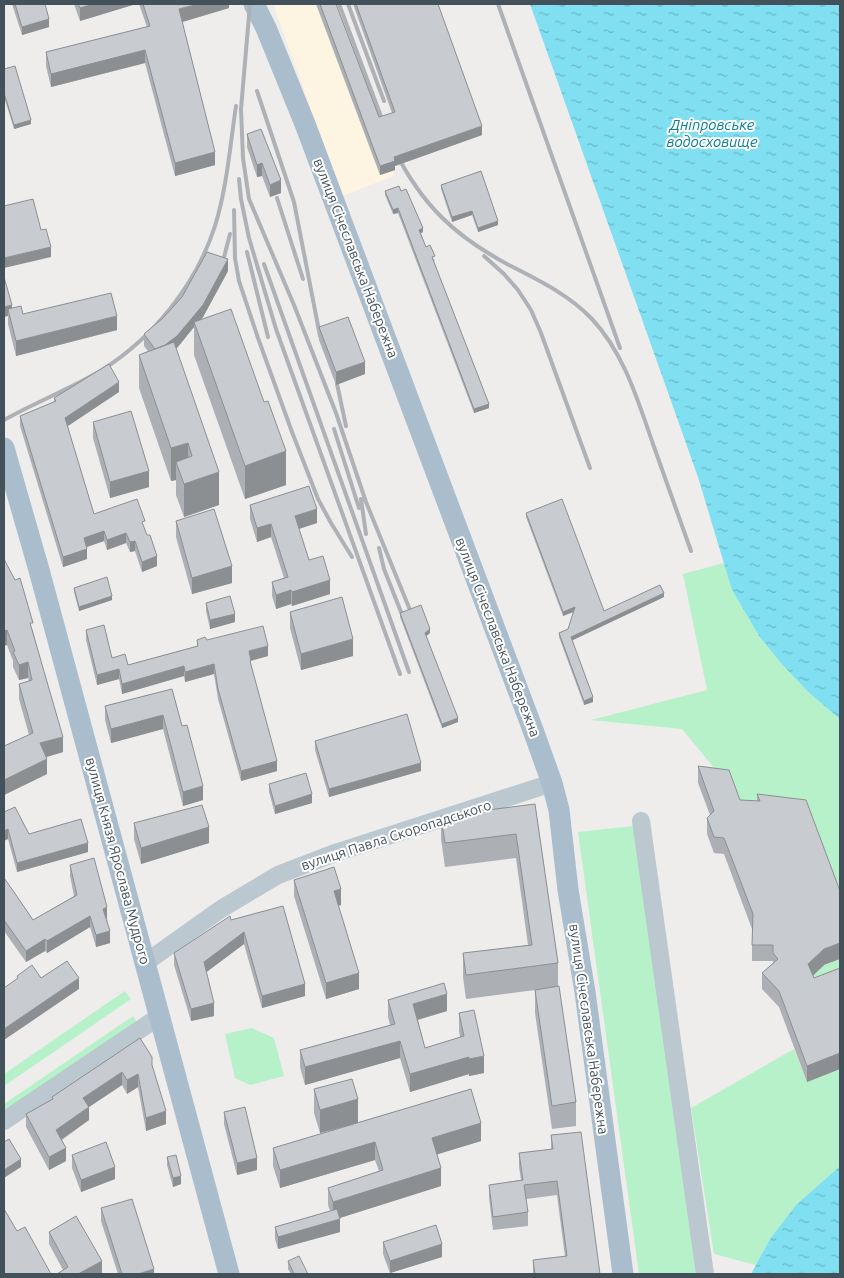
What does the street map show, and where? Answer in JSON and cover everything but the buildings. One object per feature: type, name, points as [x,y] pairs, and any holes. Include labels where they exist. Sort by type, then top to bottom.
[{"type":"main road","name":"вулиця Січеславська Набережна","points":[[254,4],[266,28],[305,124],[552,783],[559,810],[568,890],[624,1274]]},
{"type":"main road","name":"вулиця Січеславська Набережна","points":[[262,4],[266,28]]},
{"type":"main road","name":"вулиця Князя Ярослава Мудрого","points":[[4,448],[39,570],[229,1274]]},
{"type":"street","name":"вулиця Павла Скоропадського","points":[[145,962],[214,914],[278,876],[335,853],[552,783]]},
{"type":"street","points":[[641,821],[705,1274]]},
{"type":"street","points":[[4,1121],[160,1016]]},
{"type":"shaded area","points":[[273,4],[333,4],[366,91],[394,176],[342,196]]},
{"type":"green space","points":[[724,563],[732,590],[759,636],[808,692],[840,719],[840,907],[740,817],[729,786],[682,729],[591,720],[707,690],[683,574]]},
{"type":"green space","points":[[634,826],[698,1274],[639,1274],[578,832]]},
{"type":"green space","points":[[840,959],[840,984],[808,980],[824,965]]},
{"type":"green space","points":[[125,991],[131,999],[4,1086],[4,1074]]},
{"type":"green space","points":[[133,1016],[139,1025],[4,1115],[4,1104]]},
{"type":"green space","points":[[252,1028],[274,1038],[284,1076],[250,1085],[235,1078],[225,1034]]},
{"type":"green space","points":[[794,1049],[807,1082],[840,1069],[840,1166],[796,1205],[770,1239],[756,1265],[714,1254],[691,1108]]},
{"type":"water","name":"Дніпровське водосховище","points":[[530,4],[840,4],[840,719],[808,692],[780,662],[759,636],[732,590],[698,477]]},
{"type":"water","points":[[840,1166],[840,1274],[751,1274],[770,1239],[796,1205]]},
{"type":"railway","points":[[250,4],[241,109],[243,158],[249,199],[294,305],[336,413],[366,502],[410,610]]},
{"type":"railway","points":[[339,4],[386,130]]},
{"type":"railway","points":[[348,4],[384,101]]},
{"type":"railway","points":[[498,4],[620,348]]},
{"type":"railway","points":[[257,91],[294,202],[320,336]]},
{"type":"railway","points":[[4,420],[102,370],[139,342],[171,308],[197,269],[215,226],[225,181],[236,106]]},
{"type":"railway","points":[[395,151],[417,188],[456,230],[488,253],[563,295],[583,310],[603,332],[621,362],[636,395],[691,551]]},
{"type":"railway","points":[[239,179],[249,238],[276,329],[400,674]]},
{"type":"railway","points":[[277,198],[303,279]]},
{"type":"railway","points":[[234,210],[235,258],[239,281],[258,338],[318,499],[352,557]]},
{"type":"railway","points":[[221,269],[230,234]]},
{"type":"railway","points":[[247,252],[268,337]]},
{"type":"railway","points":[[484,256],[518,290],[531,310],[590,468]]},
{"type":"railway","points":[[264,264],[409,672]]},
{"type":"railway","points":[[337,384],[346,426]]},
{"type":"railway","points":[[334,429],[359,508]]},
{"type":"railway","points":[[361,499],[366,534]]},
{"type":"railway","points":[[379,548],[384,569],[401,612]]}]
